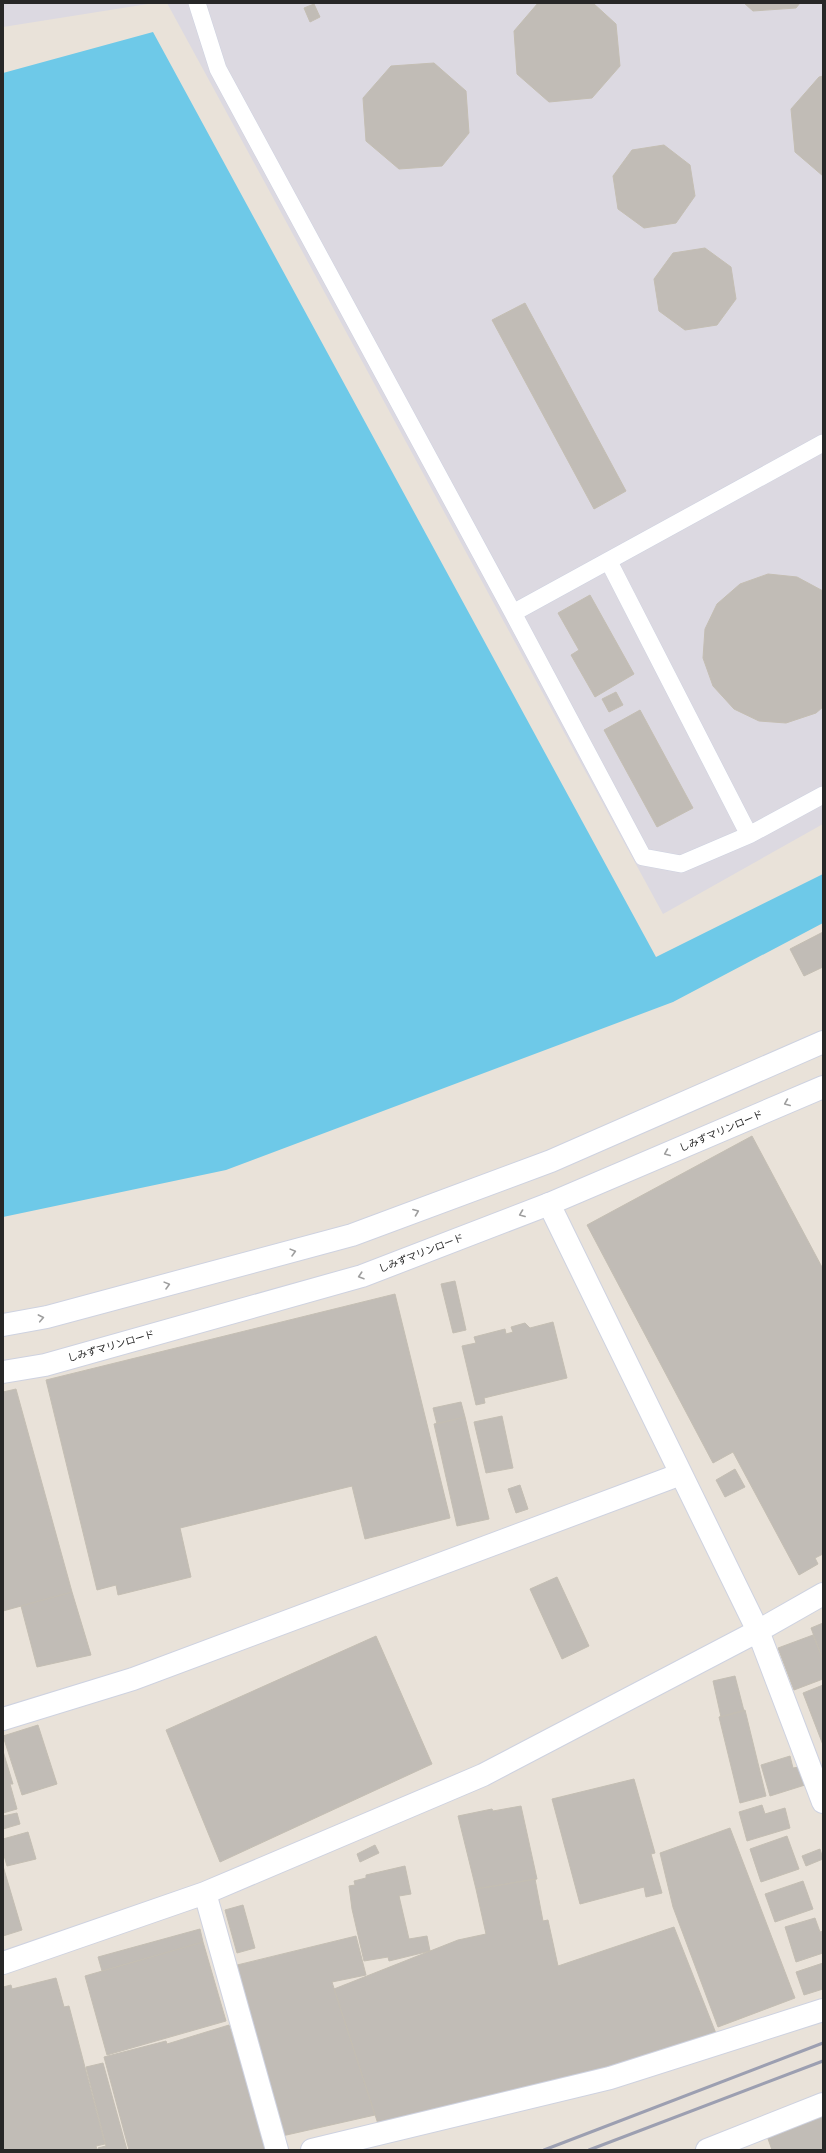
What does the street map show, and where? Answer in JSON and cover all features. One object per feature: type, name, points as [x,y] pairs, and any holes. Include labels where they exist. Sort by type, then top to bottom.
[{"type":"street","points":[[3,1326],[48,1317],[352,1236],[551,1161],[823,1042]]},
{"type":"street","name":"しみずマリンロード","points":[[3,1372],[45,1365],[362,1276],[549,1204],[823,1088]]},
{"type":"street","points":[[549,1204],[758,1632],[823,1802]]},
{"type":"street","points":[[3,1719],[133,1679],[681,1474]]},
{"type":"street","points":[[3,1963],[205,1893],[483,1775],[758,1632],[823,1594]]},
{"type":"street","points":[[205,1893],[277,2150]]},
{"type":"street","points":[[312,2150],[610,2078],[823,2010]]},
{"type":"street","points":[[706,2150],[823,2104]]},
{"type":"lane","points":[[197,3],[218,69],[643,856],[681,864],[749,835],[823,795]]},
{"type":"lane","points":[[513,613],[610,562],[823,443]]},
{"type":"lane","points":[[610,562],[749,835]]},
{"type":"shaded area","points":[[3,3],[154,3],[3,27]]},
{"type":"shaded area","points":[[167,3],[823,3],[823,824],[663,914]]},
{"type":"water","points":[[153,32],[656,957],[823,874],[823,923],[673,1002],[226,1170],[3,1217],[3,73]]},
{"type":"building","points":[[538,3],[593,3],[616,24],[620,66],[592,98],[549,102],[517,74],[514,31]]},
{"type":"building","points":[[744,3],[800,3],[796,8],[753,11]]},
{"type":"building","points":[[314,4],[320,17],[310,22],[304,8]]},
{"type":"building","points":[[434,63],[466,91],[469,133],[442,166],[399,169],[366,141],[363,98],[391,66]]},
{"type":"building","points":[[823,76],[823,176],[795,152],[791,109],[819,77]]},
{"type":"building","points":[[664,145],[690,165],[695,196],[676,223],[644,228],[618,209],[613,176],[632,150]]},
{"type":"building","points":[[705,248],[731,267],[736,299],[717,325],[685,330],[659,311],[654,279],[673,253]]},
{"type":"building","points":[[525,303],[626,491],[594,509],[492,320]]},
{"type":"building","points":[[768,574],[797,577],[823,591],[823,707],[816,713],[786,723],[759,721],[734,709],[713,686],[703,658],[705,629],[717,604],[740,584]]},
{"type":"building","points":[[590,595],[634,674],[595,697],[571,655],[579,650],[558,613]]},
{"type":"building","points":[[616,692],[623,705],[609,712],[602,699]]},
{"type":"building","points":[[640,710],[693,808],[657,827],[604,730]]},
{"type":"building","points":[[823,932],[823,967],[804,976],[790,949]]},
{"type":"building","points":[[752,1136],[823,1269],[823,1554],[815,1558],[818,1564],[799,1575],[733,1452],[713,1463],[587,1225]]},
{"type":"building","points":[[455,1281],[466,1330],[453,1333],[441,1284]]},
{"type":"building","points":[[395,1294],[450,1518],[365,1539],[352,1486],[180,1528],[191,1577],[118,1595],[116,1585],[97,1590],[46,1380]]},
{"type":"building","points":[[553,1322],[567,1378],[484,1398],[485,1403],[476,1405],[462,1346],[476,1343],[474,1337],[505,1329],[506,1334],[513,1332],[511,1327],[525,1323],[530,1328]]},
{"type":"building","points":[[16,1389],[72,1592],[3,1611],[3,1392]]},
{"type":"building","points":[[461,1402],[465,1417],[437,1424],[433,1408]]},
{"type":"building","points":[[502,1416],[513,1468],[486,1473],[474,1422]]},
{"type":"building","points":[[465,1417],[489,1519],[457,1526],[434,1424]]},
{"type":"building","points":[[735,1469],[745,1487],[725,1497],[716,1480]]},
{"type":"building","points":[[520,1485],[528,1509],[516,1513],[508,1489]]},
{"type":"building","points":[[557,1577],[589,1646],[562,1659],[530,1589]]},
{"type":"building","points":[[72,1592],[91,1655],[37,1667],[21,1606]]},
{"type":"building","points":[[823,1623],[823,1660],[811,1628]]},
{"type":"building","points":[[813,1635],[823,1660],[823,1679],[794,1690],[778,1648]]},
{"type":"building","points":[[376,1636],[432,1764],[220,1862],[166,1730]]},
{"type":"building","points":[[735,1676],[744,1711],[721,1717],[713,1681]]},
{"type":"building","points":[[823,1685],[823,1745],[803,1693]]},
{"type":"building","points":[[745,1710],[766,1796],[740,1803],[719,1717]]},
{"type":"building","points":[[38,1725],[57,1784],[22,1795],[3,1736]]},
{"type":"building","points":[[3,1751],[13,1784],[10,1784],[17,1809],[3,1813]]},
{"type":"building","points":[[790,1756],[793,1768],[799,1767],[805,1785],[770,1796],[761,1765]]},
{"type":"building","points":[[634,1779],[655,1853],[651,1854],[662,1893],[646,1897],[644,1887],[580,1904],[552,1799]]},
{"type":"building","points":[[762,1805],[765,1814],[785,1808],[790,1828],[747,1841],[739,1812]]},
{"type":"building","points":[[521,1806],[537,1879],[476,1889],[458,1816],[492,1809],[493,1811]]},
{"type":"building","points":[[17,1813],[20,1824],[3,1829],[3,1816]]},
{"type":"building","points":[[730,1828],[795,1998],[718,2027],[673,1907],[660,1853]]},
{"type":"building","points":[[28,1832],[36,1859],[7,1866],[3,1852],[3,1839]]},
{"type":"building","points":[[787,1836],[799,1869],[761,1882],[750,1849]]},
{"type":"building","points":[[375,1845],[379,1853],[360,1862],[357,1854]]},
{"type":"building","points":[[820,1849],[823,1859],[806,1866],[802,1856]]},
{"type":"building","points":[[3,1866],[22,1930],[3,1936]]},
{"type":"building","points":[[405,1866],[411,1894],[399,1896],[409,1939],[427,1936],[430,1951],[389,1961],[388,1957],[364,1961],[352,1909],[349,1886],[355,1885],[354,1881],[366,1878],[366,1875]]},
{"type":"building","points":[[535,1879],[543,1921],[548,1920],[558,1966],[674,1927],[719,2041],[379,2127],[334,1989],[458,1940],[486,1934],[476,1889]]},
{"type":"building","points":[[803,1881],[813,1909],[775,1922],[765,1894]]},
{"type":"building","points":[[243,1905],[255,1948],[237,1953],[225,1910]]},
{"type":"building","points":[[815,1918],[820,1932],[823,1931],[823,1953],[796,1962],[785,1927]]},
{"type":"building","points":[[200,1929],[203,1942],[102,1971],[98,1957]]},
{"type":"building","points":[[356,1936],[366,1975],[332,1982],[375,2115],[282,2136],[233,1966]]},
{"type":"building","points":[[203,1942],[226,2021],[107,2055],[85,1976]]},
{"type":"building","points":[[823,1963],[823,1989],[804,1995],[796,1972]]},
{"type":"building","points":[[56,1978],[64,2007],[69,2006],[105,2144],[96,2146],[97,2150],[3,2150],[3,1987],[11,1985],[12,1989]]},
{"type":"building","points":[[229,2025],[270,2150],[129,2150],[104,2057],[166,2041],[167,2044]]},
{"type":"building","points":[[103,2063],[127,2150],[98,2150],[98,2148],[106,2146],[86,2067]]},
{"type":"building","points":[[823,2115],[823,2150],[772,2150],[767,2136]]},
{"type":"railway","points":[[544,2150],[823,2043]]},
{"type":"railway","points":[[589,2150],[823,2061]]}]
